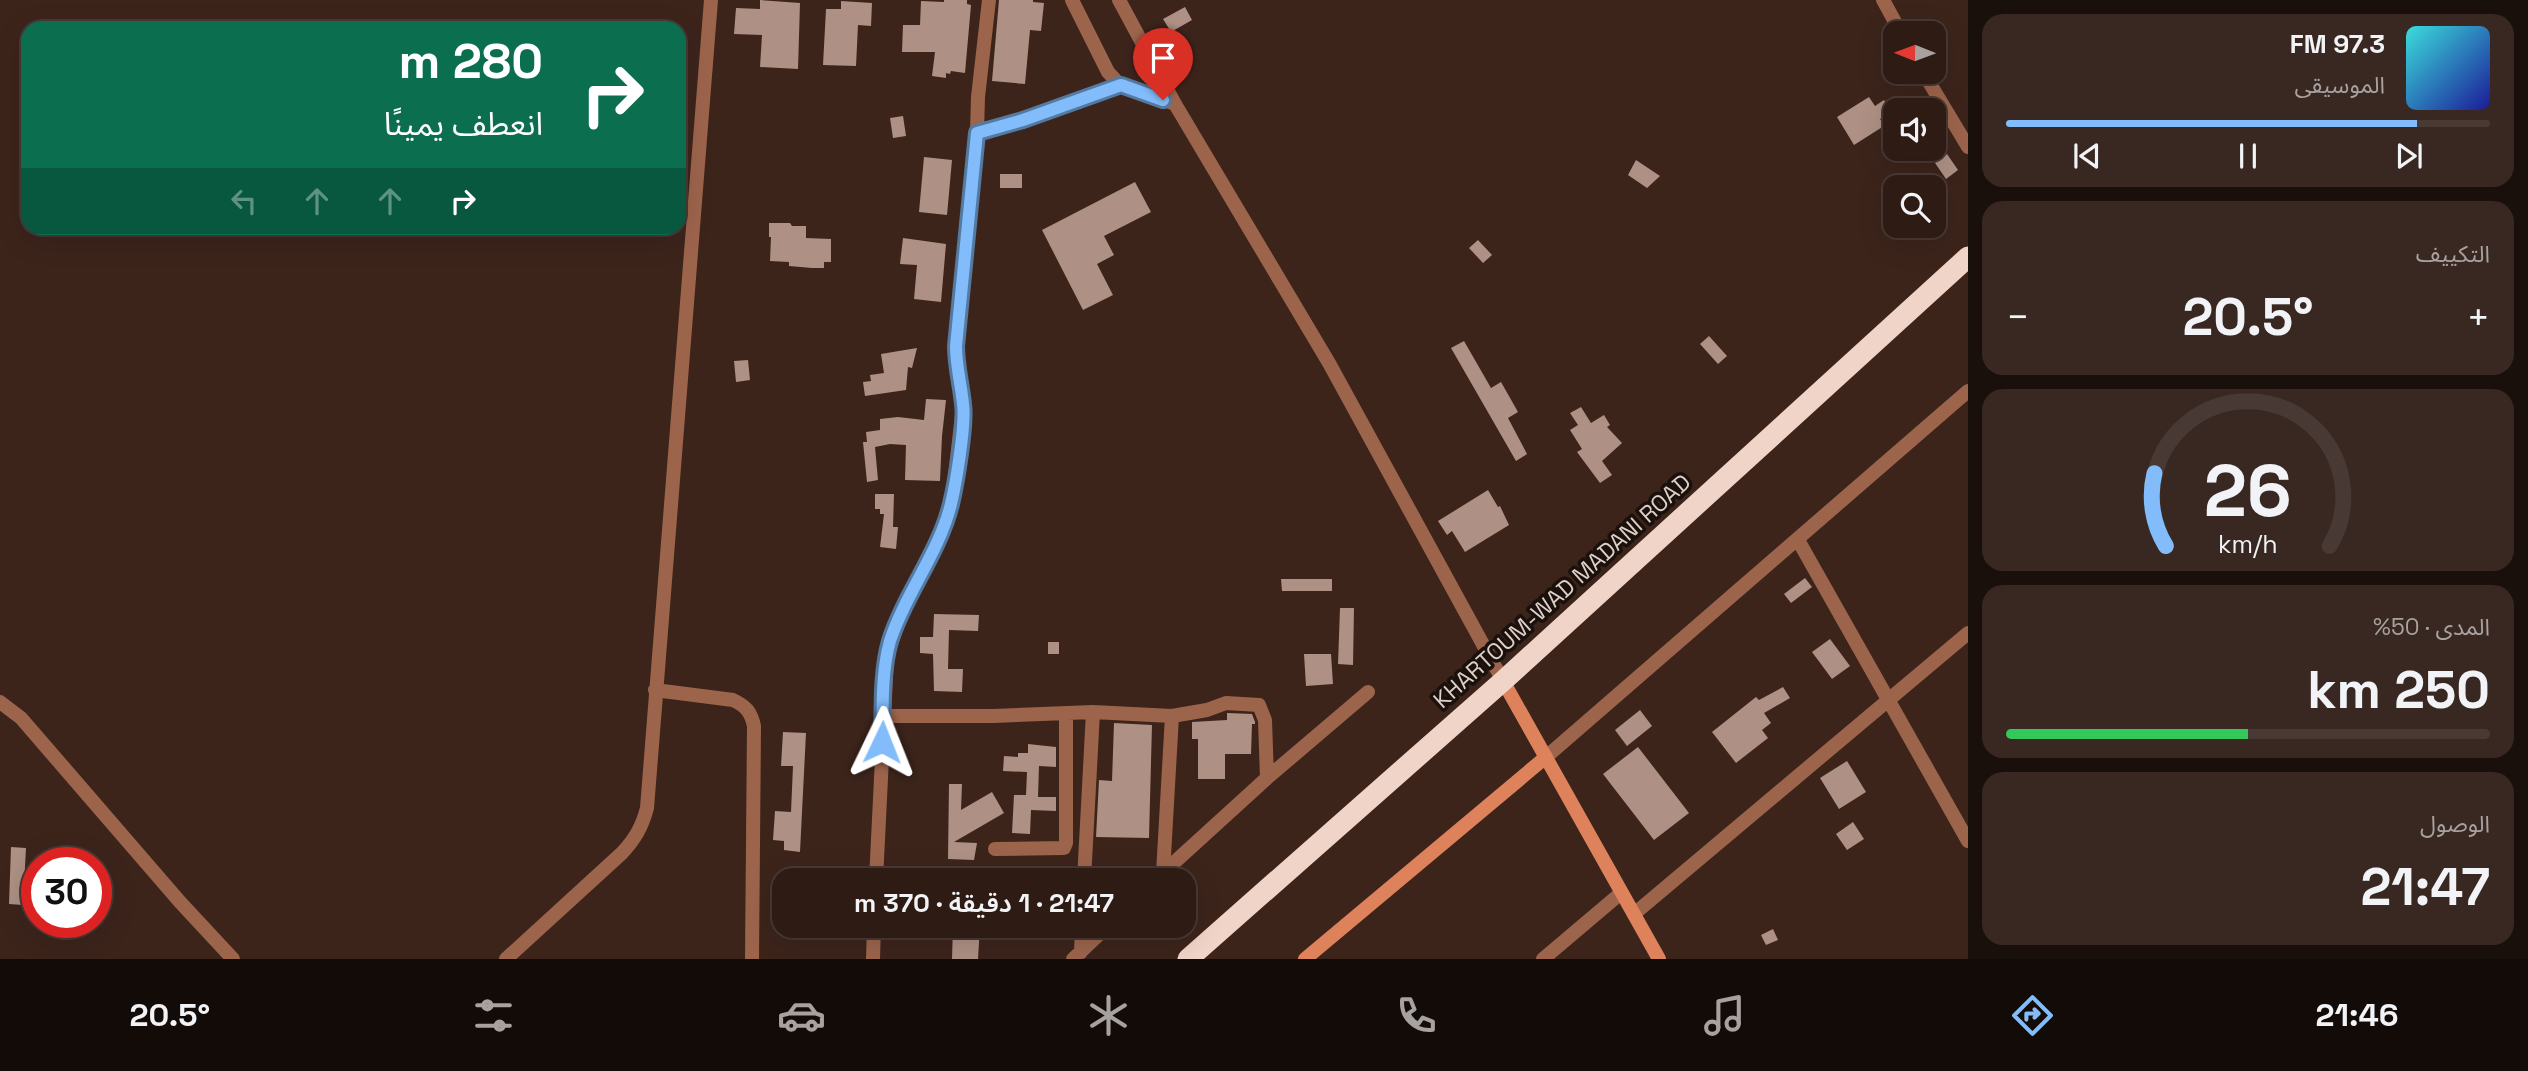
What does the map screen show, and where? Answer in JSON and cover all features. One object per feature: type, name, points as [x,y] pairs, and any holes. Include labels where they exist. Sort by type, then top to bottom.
[{"type":"highway","name":"KHARTOUM-WAD MADANI ROAD","points":[[1188,959],[1503,681],[1968,257]]},
{"type":"street","points":[[506,959],[604,872],[635,840],[647,808],[710,0]]},
{"type":"street","points":[[877,868],[883,716],[890,641],[938,540],[953,493],[964,406],[957,372],[956,346],[989,0]]},
{"type":"street","points":[[1072,0],[1108,72],[1121,85],[1175,104]]},
{"type":"street","points":[[1119,0],[1175,104],[1329,363],[1659,959]]},
{"type":"street","points":[[1882,0],[1894,21]]},
{"type":"street","points":[[1930,84],[1968,147]]},
{"type":"street","points":[[977,133],[1023,120],[1121,85]]},
{"type":"street","points":[[1305,959],[1546,757],[1968,391]]},
{"type":"street","points":[[1798,540],[1968,841]]},
{"type":"street","points":[[1634,914],[1968,633]]},
{"type":"street","points":[[655,690],[733,699],[744,704],[752,714],[752,959]]},
{"type":"street","points":[[1169,868],[1267,778],[1368,692]]},
{"type":"street","points":[[0,702],[21,718],[180,902],[233,959]]},
{"type":"street","points":[[883,716],[1093,712],[1172,716],[1207,710],[1226,703],[1258,705],[1265,720],[1267,778]]},
{"type":"street","points":[[1085,868],[1093,712]]},
{"type":"street","points":[[995,849],[1064,848],[1066,714]]},
{"type":"street","points":[[1160,868],[1172,716]]},
{"type":"street","points":[[1543,959],[1621,892]]},
{"type":"street","points":[[873,959],[874,938]]},
{"type":"street","points":[[1077,955],[1095,938]]},
{"type":"building","points":[[760,0],[800,3],[798,69],[760,67],[762,35],[734,34],[736,8],[760,9]]},
{"type":"building","points":[[967,0],[967,4],[971,5],[965,73],[951,71],[950,74],[946,73],[946,78],[932,76],[935,52],[902,52],[903,25],[920,25],[921,1]]},
{"type":"building","points":[[999,0],[1033,0],[1044,3],[1041,31],[1030,30],[1025,84],[992,81]]},
{"type":"building","points":[[841,1],[872,3],[871,26],[858,25],[856,66],[823,65],[826,9],[841,9]]},
{"type":"building","points":[[1185,7],[1192,20],[1171,32],[1163,19]]},
{"type":"building","points":[[1869,97],[1875,106],[1883,101],[1883,117],[1880,119],[1883,127],[1854,145],[1837,117]]},
{"type":"building","points":[[903,116],[906,136],[893,138],[890,118]]},
{"type":"building","points":[[1946,155],[1958,170],[1946,179],[1946,175],[1935,163],[1946,161]]},
{"type":"building","points":[[924,157],[952,160],[947,215],[919,212]]},
{"type":"building","points":[[1636,160],[1660,176],[1647,188],[1628,175]]},
{"type":"building","points":[[1000,174],[1022,174],[1022,188],[1000,188]]},
{"type":"building","points":[[1135,182],[1151,212],[1104,236],[1114,255],[1097,264],[1113,295],[1083,310],[1042,230]]},
{"type":"building","points":[[769,223],[806,226],[806,238],[831,239],[831,262],[824,262],[824,268],[812,268],[789,266],[789,262],[770,261]]},
{"type":"building","points":[[903,238],[946,244],[941,302],[914,299],[917,265],[900,264]]},
{"type":"building","points":[[1478,240],[1492,255],[1483,263],[1469,248]]},
{"type":"building","points":[[1709,336],[1727,356],[1718,364],[1700,344]]},
{"type":"building","points":[[1464,341],[1491,388],[1501,382],[1518,412],[1508,418],[1527,454],[1516,461],[1451,348]]},
{"type":"building","points":[[917,348],[912,368],[908,367],[906,390],[865,396],[863,382],[871,381],[870,375],[884,373],[881,354]]},
{"type":"building","points":[[748,360],[750,380],[736,382],[734,361]]},
{"type":"building","points":[[926,399],[946,400],[940,481],[905,480],[906,445],[890,444],[875,447],[878,480],[867,482],[863,442],[867,442],[866,432],[880,430],[880,419],[898,417],[924,420]]},
{"type":"building","points":[[1581,407],[1591,423],[1604,415],[1610,425],[1607,427],[1622,443],[1602,461],[1612,475],[1600,483],[1577,452],[1582,449],[1570,430],[1578,425],[1570,413]]},
{"type":"building","points":[[1488,490],[1509,525],[1465,552],[1452,531],[1447,535],[1438,521]]},
{"type":"building","points":[[875,494],[894,494],[893,527],[898,527],[896,549],[880,547],[884,514],[880,514],[880,509],[875,509]]},
{"type":"building","points":[[1805,578],[1812,587],[1791,603],[1784,594]]},
{"type":"building","points":[[1281,579],[1332,579],[1332,591],[1282,591]]},
{"type":"building","points":[[1340,608],[1354,608],[1353,665],[1338,664]]},
{"type":"building","points":[[934,614],[979,615],[978,631],[949,630],[948,669],[963,669],[962,692],[934,691],[933,654],[920,653],[920,637],[933,637]]},
{"type":"building","points":[[1830,639],[1850,666],[1832,679],[1812,652]]},
{"type":"building","points":[[1048,642],[1059,642],[1059,654],[1048,654]]},
{"type":"building","points":[[1304,654],[1331,654],[1333,684],[1306,686]]},
{"type":"building","points":[[1783,687],[1790,698],[1764,713],[1771,723],[1762,730],[1768,738],[1736,763],[1712,732],[1756,697],[1759,700]]},
{"type":"building","points":[[1640,710],[1652,726],[1627,746],[1615,730]]},
{"type":"building","points":[[1227,713],[1252,714],[1255,724],[1252,724],[1251,754],[1225,754],[1225,779],[1198,779],[1198,739],[1192,739],[1192,722],[1227,720]]},
{"type":"building","points":[[1114,723],[1152,725],[1149,838],[1096,837],[1099,780],[1112,781]]},
{"type":"building","points":[[783,732],[806,733],[800,852],[784,850],[784,841],[773,840],[775,811],[791,812],[793,766],[781,766]]},
{"type":"building","points":[[1028,744],[1056,747],[1056,767],[1039,766],[1038,797],[1056,797],[1056,811],[1031,810],[1030,834],[1012,833],[1014,795],[1026,795],[1027,772],[1003,771],[1004,756],[1018,757],[1018,753],[1028,753]]},
{"type":"building","points":[[1638,747],[1689,813],[1654,840],[1603,774]]},
{"type":"building","points":[[1847,761],[1866,792],[1839,809],[1820,778]]},
{"type":"building","points":[[949,784],[962,784],[961,810],[992,792],[1004,813],[954,842],[977,843],[974,860],[948,859]]},
{"type":"building","points":[[1853,822],[1864,839],[1847,850],[1836,834]]},
{"type":"building","points":[[11,847],[21,848],[21,905],[9,904]]},
{"type":"building","points":[[1773,929],[1778,940],[1766,945],[1761,935]]},
{"type":"building","points":[[953,938],[979,938],[978,959],[952,959]]},
{"type":"route","points":[[882,742],[885,672],[890,641],[938,540],[953,493],[964,406],[957,372],[956,346],[977,133],[1023,120],[1121,85],[1163,100]]}]
